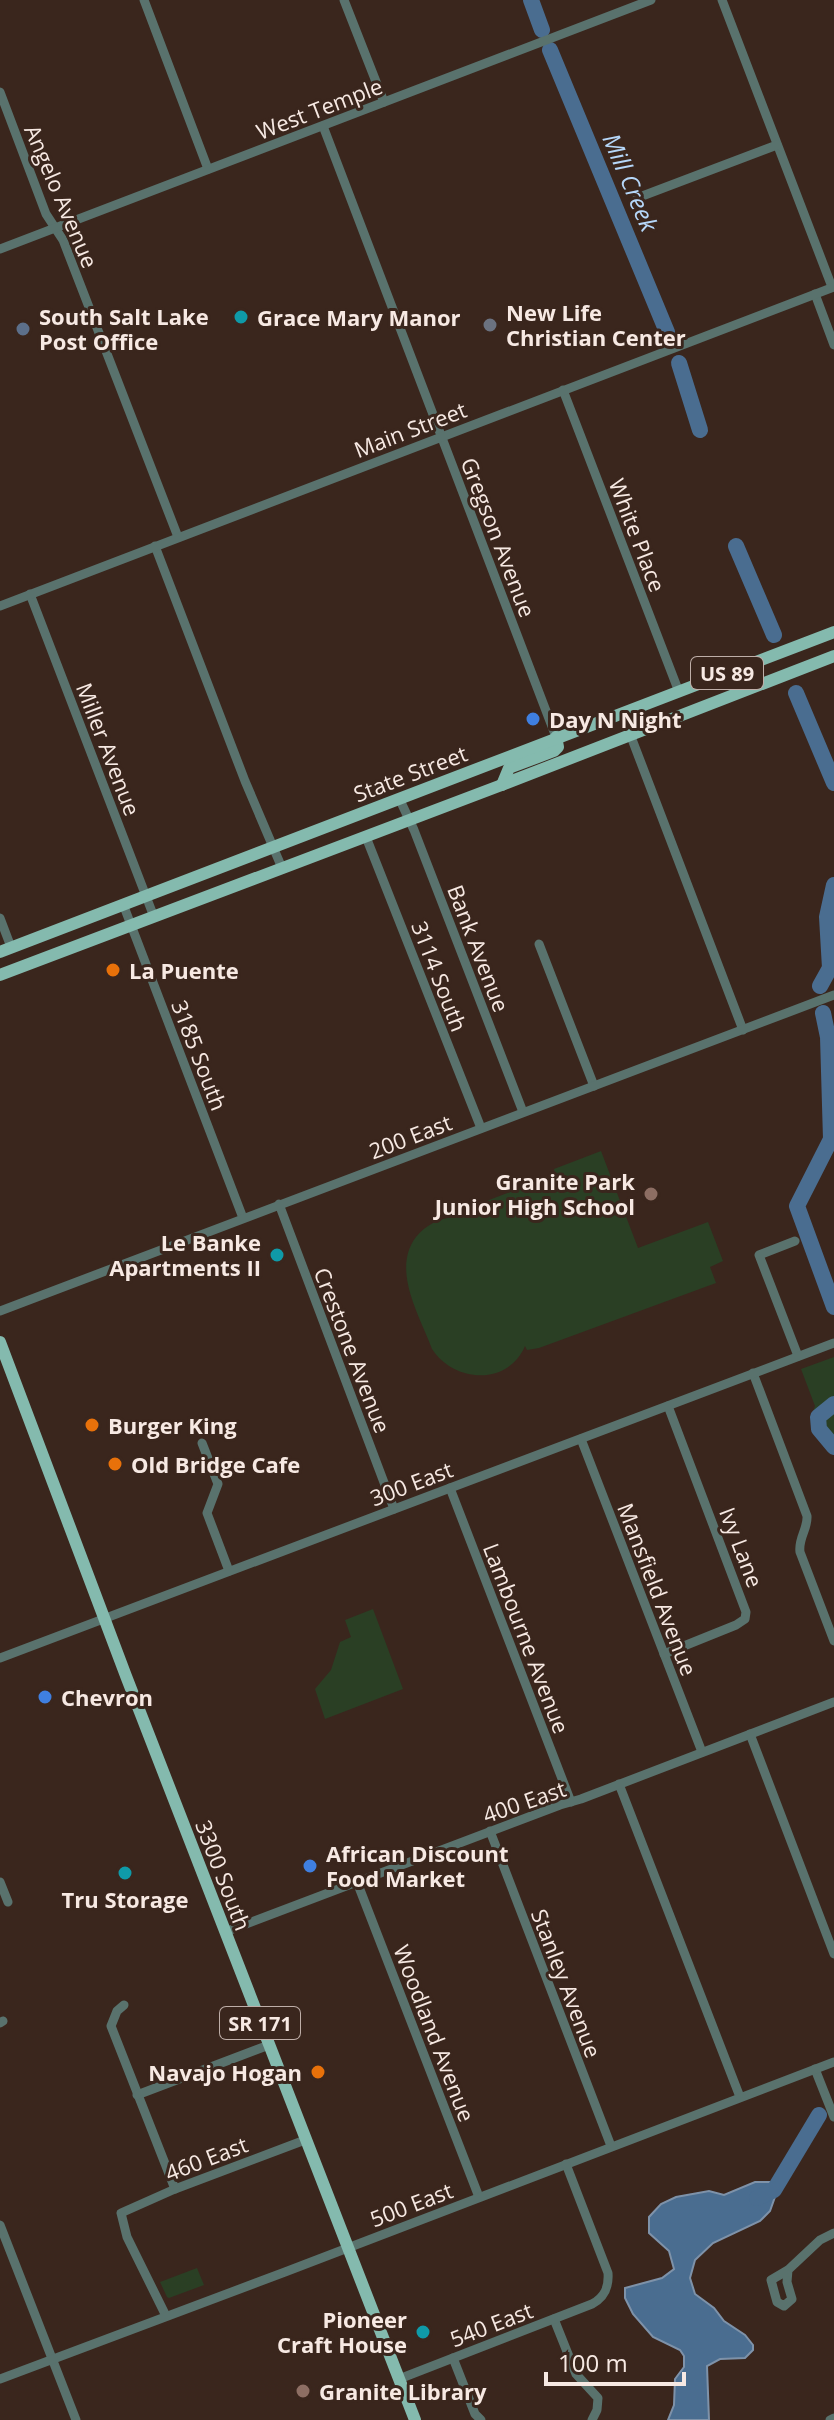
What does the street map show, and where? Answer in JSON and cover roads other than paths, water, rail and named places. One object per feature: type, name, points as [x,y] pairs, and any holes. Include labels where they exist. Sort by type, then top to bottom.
[{"type":"main road","name":"State Street","points":[[6,950],[834,632]]},
{"type":"main road","name":"State Street","points":[[0,975],[834,656]]},
{"type":"main road","points":[[502,785],[509,768],[554,751],[558,747],[556,737]]},
{"type":"main road","name":"3300 South","points":[[0,1342],[126,1676],[415,2420]]},
{"type":"street","points":[[144,0],[208,169]]},
{"type":"street","points":[[344,0],[384,102]]},
{"type":"street","name":"West Temple","points":[[0,249],[651,0]]},
{"type":"street","points":[[722,0],[833,287]]},
{"type":"street","name":"Angelo Avenue","points":[[0,92],[46,214],[63,240],[178,537]]},
{"type":"street","name":"Gregson Avenue","points":[[323,126],[556,737]]},
{"type":"street","points":[[637,198],[777,145]]},
{"type":"street","name":"Main Street","points":[[0,606],[833,287]]},
{"type":"street","points":[[815,294],[834,345]]},
{"type":"street","name":"White Place","points":[[563,390],[679,692]]},
{"type":"street","points":[[155,546],[282,868]]},
{"type":"street","name":"Miller Avenue","points":[[30,594],[154,917]]},
{"type":"street","points":[[630,734],[743,1030]]},
{"type":"street","name":"Bank Avenue","points":[[399,798],[523,1112]]},
{"type":"street","name":"3114 South","points":[[366,837],[481,1128]]},
{"type":"street","name":"3185 South","points":[[123,904],[243,1218]]},
{"type":"street","points":[[0,918],[6,950]]},
{"type":"street","points":[[539,944],[594,1086]]},
{"type":"street","name":"200 East","points":[[0,1311],[834,995]]},
{"type":"street","name":"Crestone Avenue","points":[[279,1204],[394,1509]]},
{"type":"street","points":[[795,1241],[759,1255],[798,1356]]},
{"type":"street","name":"300 East","points":[[0,1658],[834,1343]]},
{"type":"street","points":[[753,1373],[807,1516],[800,1552],[834,1641]]},
{"type":"street","name":"Ivy Lane","points":[[664,1654],[736,1625],[745,1619],[746,1612],[668,1406]]},
{"type":"street","name":"Mansfield Avenue","points":[[581,1439],[702,1752]]},
{"type":"street","points":[[202,1443],[218,1484],[207,1513],[229,1571]]},
{"type":"street","name":"Lambourne Avenue","points":[[450,1488],[571,1802]]},
{"type":"street","name":"400 East","points":[[225,1932],[834,1702]]},
{"type":"street","points":[[750,1734],[834,1954]]},
{"type":"street","points":[[619,1784],[740,2097]]},
{"type":"street","name":"Stanley Avenue","points":[[490,1831],[611,2146]]},
{"type":"street","points":[[0,1882],[8,1902]]},
{"type":"street","name":"Woodland Avenue","points":[[357,1882],[479,2197]]},
{"type":"street","points":[[124,2005],[117,2011],[111,2026],[175,2189]]},
{"type":"street","points":[[137,2095],[269,2045]]},
{"type":"street","name":"500 East","points":[[0,2379],[834,2062]]},
{"type":"street","points":[[815,2069],[834,2117]]},
{"type":"street","name":"460 East","points":[[166,2316],[127,2237],[121,2213],[305,2140]]},
{"type":"street","name":"540 East","points":[[399,2379],[596,2302],[606,2291],[608,2273],[566,2164]]},
{"type":"street","points":[[0,2225],[76,2420]]},
{"type":"street","points":[[788,2270],[820,2240],[834,2233]]},
{"type":"street","points":[[554,2319],[576,2374],[598,2398],[592,2420]]},
{"type":"street","points":[[453,2358],[475,2414],[481,2420]]},
{"type":"water","points":[[755,2182],[770,2182],[776,2194],[770,2211],[760,2221],[713,2243],[695,2260],[690,2278],[695,2294],[714,2308],[724,2321],[745,2335],[753,2350],[745,2358],[720,2359],[707,2366],[709,2420],[668,2420],[674,2405],[675,2379],[684,2367],[684,2356],[680,2350],[653,2337],[633,2314],[625,2298],[625,2288],[662,2278],[674,2269],[669,2251],[649,2233],[649,2217],[661,2204],[676,2197],[709,2191],[724,2195]]},
{"type":"waterway","name":"Mill Creek","points":[[531,0],[542,30]]},
{"type":"waterway","name":"Mill Creek","points":[[550,50],[667,332]]},
{"type":"waterway","name":"Mill Creek","points":[[679,363],[700,430]]},
{"type":"waterway","name":"Mill Creek","points":[[736,546],[774,635]]},
{"type":"waterway","name":"Mill Creek","points":[[796,693],[834,783]]},
{"type":"waterway","name":"Mill Creek","points":[[820,986],[830,968],[827,917],[834,885]]},
{"type":"waterway","name":"Mill Creek","points":[[823,1013],[828,1037],[831,1139],[797,1206],[834,1307]]},
{"type":"waterway","name":"Mill Creek","points":[[834,1404],[818,1417],[819,1429],[834,1447]]},
{"type":"waterway","name":"Mill Creek","points":[[757,2198],[774,2190],[819,2115]]},
{"type":"place","name":"Grace Mary Manor","points":[[241,317]]},
{"type":"place","name":"New Life Christian Center","points":[[490,325]]},
{"type":"place","name":"South Salt Lake Post Office","points":[[23,329]]},
{"type":"place","name":"Day N Night","points":[[533,719]]},
{"type":"place","name":"La Puente","points":[[113,970]]},
{"type":"place","name":"Granite Park Junior High School","points":[[651,1194]]},
{"type":"place","name":"Le Banke Apartments II","points":[[277,1255]]},
{"type":"place","name":"Burger King","points":[[92,1425]]},
{"type":"place","name":"Old Bridge Cafe","points":[[115,1464]]},
{"type":"place","name":"Chevron","points":[[45,1697]]},
{"type":"place","name":"African Discount Food Market","points":[[310,1866]]},
{"type":"place","name":"Tru Storage","points":[[125,1873]]},
{"type":"place","name":"Navajo Hogan","points":[[318,2072]]},
{"type":"place","name":"Pioneer Craft House","points":[[423,2332]]},
{"type":"place","name":"Granite Library","points":[[303,2391]]}]
